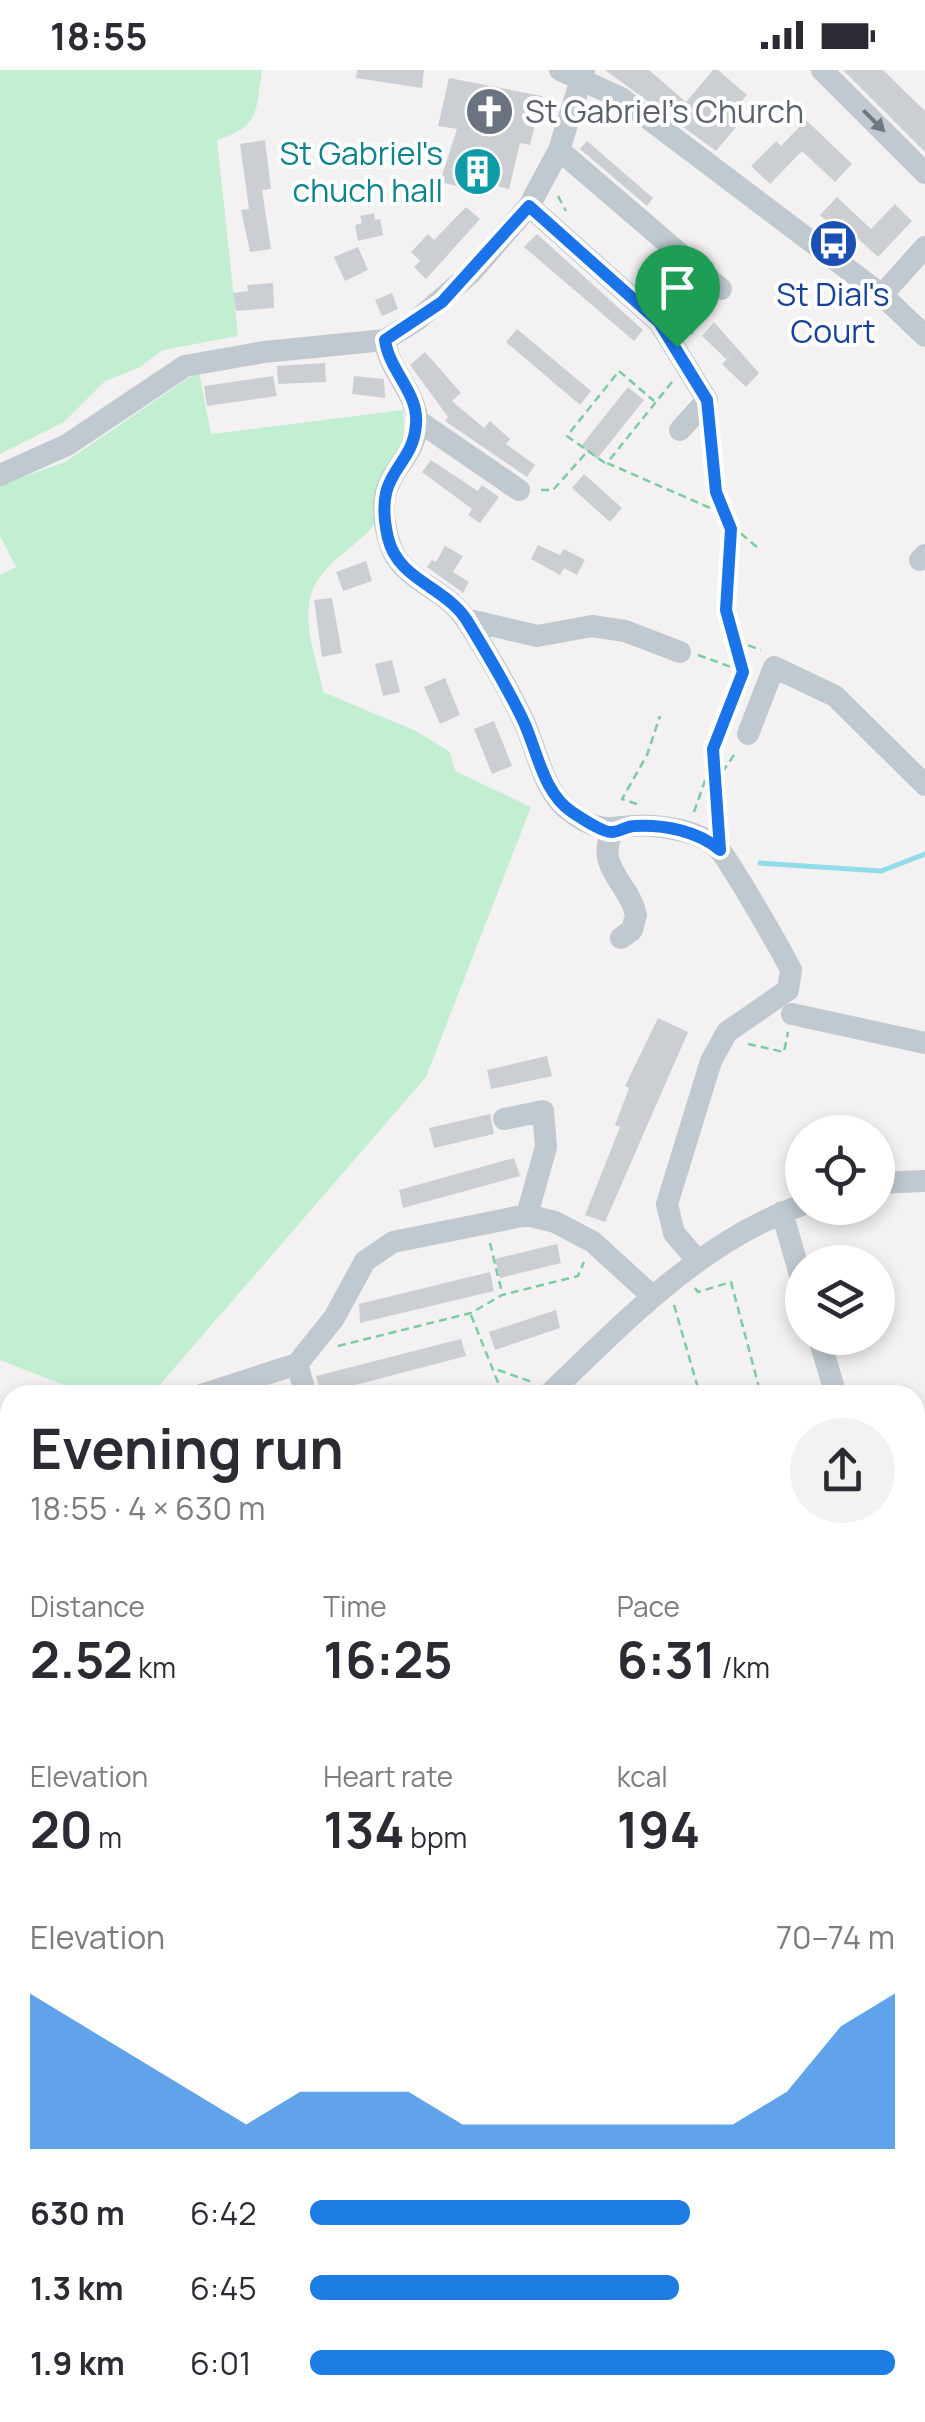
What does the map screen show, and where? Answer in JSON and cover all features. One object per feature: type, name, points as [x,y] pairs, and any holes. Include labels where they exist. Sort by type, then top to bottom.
[{"type":"street","points":[[822,70],[925,173]]},
{"type":"street","points":[[0,475],[67,445],[185,366],[264,352],[385,340],[442,302],[529,206],[559,150],[575,72],[621,98],[882,296],[925,336]]},
{"type":"street","points":[[559,150],[721,289]]},
{"type":"street","points":[[529,206],[659,322],[707,400],[680,430]]},
{"type":"street","points":[[882,296],[925,247]]},
{"type":"street","points":[[385,340],[391,367],[410,396],[417,420],[414,435],[385,487],[389,542],[406,570],[446,597],[466,619],[520,714],[557,797],[574,813],[612,832],[638,826],[687,832],[720,850],[793,978],[782,995],[722,1038],[704,1080],[667,1204],[674,1234],[696,1260]]},
{"type":"street","points":[[417,420],[519,490]]},
{"type":"street","points":[[466,619],[537,636],[585,625],[620,630],[680,652]]},
{"type":"street","points":[[748,734],[774,666],[835,696],[925,785]]},
{"type":"street","points":[[612,832],[606,848],[608,863],[636,915],[632,930],[622,938]]},
{"type":"street","points":[[792,1014],[925,1043]]},
{"type":"street","points":[[504,1119],[542,1112],[546,1147],[527,1214]]},
{"type":"street","points":[[895,1182],[925,1181]]},
{"type":"street","points":[[559,1385],[696,1260],[739,1232],[785,1211]]},
{"type":"street","points":[[232,1385],[298,1364],[323,1335],[376,1250],[393,1242],[527,1214],[555,1222],[593,1242],[663,1294]]},
{"type":"street","points":[[824,1355],[833,1385]]},
{"type":"street","points":[[298,1364],[303,1385]]},
{"type":"path","points":[[607,463],[686,364]]},
{"type":"path","points":[[656,402],[619,371],[567,436],[607,463],[726,515]]},
{"type":"path","points":[[707,400],[716,492],[730,524],[758,548]]},
{"type":"path","points":[[553,490],[588,452]]},
{"type":"path","points":[[687,832],[743,672],[726,610],[730,524]]},
{"type":"path","points":[[704,656],[743,672]]},
{"type":"path","points":[[638,804],[622,798],[647,755],[660,716]]},
{"type":"path","points":[[715,783],[748,734]]},
{"type":"path","points":[[713,749],[720,850]]},
{"type":"path","points":[[722,1038],[784,1052],[792,1014]]},
{"type":"path","points":[[485,1223],[502,1294]]},
{"type":"path","points":[[326,1348],[471,1313],[502,1294],[578,1276],[593,1242]]},
{"type":"path","points":[[696,1385],[663,1294],[692,1284],[698,1292],[731,1282],[758,1385]]},
{"type":"path","points":[[471,1313],[484,1357],[496,1369],[536,1385]]},
{"type":"path","points":[[496,1369],[501,1385]]},
{"type":"green space","points":[[0,70],[262,70],[249,123],[217,140],[238,336],[163,350],[140,367],[104,382],[64,422],[0,454]]},
{"type":"green space","points":[[199,371],[211,434],[403,410],[401,450],[382,512],[368,532],[329,566],[314,586],[310,599],[310,634],[323,692],[416,731],[450,752],[455,771],[531,807],[426,1077],[160,1385],[64,1385],[0,1360],[0,575],[16,567],[0,536],[0,485],[65,462]]},
{"type":"building","points":[[357,70],[424,70],[422,88],[356,78]]},
{"type":"building","points":[[605,70],[649,70],[686,102],[713,70],[718,70],[747,95],[736,108],[746,115],[716,151]]},
{"type":"building","points":[[843,70],[883,70],[925,111],[925,152]]},
{"type":"building","points":[[449,78],[542,96],[530,145],[520,143],[509,189],[480,182],[478,191],[440,182],[457,129],[438,126]]},
{"type":"building","points":[[806,120],[852,164],[835,182],[802,151],[770,184],[751,166],[776,141],[781,146]]},
{"type":"building","points":[[265,140],[271,189],[262,190],[271,249],[250,252],[241,210],[249,209],[240,144]]},
{"type":"building","points":[[587,141],[653,198],[647,206],[580,149]]},
{"type":"building","points":[[837,197],[871,229],[895,204],[912,221],[878,257],[852,233],[846,239],[820,215]]},
{"type":"building","points":[[466,207],[480,219],[426,279],[414,267],[420,261],[411,252],[428,234],[434,240]]},
{"type":"building","points":[[374,213],[375,220],[380,219],[383,235],[358,241],[355,225],[362,223],[360,216]]},
{"type":"building","points":[[537,234],[643,330],[634,341],[524,247]]},
{"type":"building","points":[[358,247],[368,270],[345,281],[334,257]]},
{"type":"building","points":[[273,283],[274,308],[236,311],[233,293],[248,291],[247,285]]},
{"type":"building","points":[[392,293],[398,309],[382,316],[375,300]]},
{"type":"building","points":[[714,322],[759,373],[746,387],[722,364],[734,351],[726,359],[702,336]]},
{"type":"building","points":[[517,329],[591,391],[580,405],[506,342]]},
{"type":"building","points":[[425,352],[461,393],[452,401],[484,428],[490,421],[510,439],[506,444],[535,465],[527,477],[445,421],[448,417],[410,365]]},
{"type":"building","points":[[325,363],[326,382],[278,384],[277,366]]},
{"type":"building","points":[[273,376],[277,396],[207,406],[204,386]]},
{"type":"building","points":[[354,376],[384,379],[385,398],[352,394]]},
{"type":"building","points":[[628,387],[644,400],[597,459],[581,446]]},
{"type":"building","points":[[431,460],[478,491],[482,485],[499,497],[480,523],[468,515],[472,509],[422,472]]},
{"type":"building","points":[[584,474],[622,508],[610,522],[572,488]]},
{"type":"building","points":[[538,545],[560,555],[564,549],[585,560],[577,575],[564,568],[560,575],[531,559]]},
{"type":"building","points":[[445,546],[463,556],[453,572],[469,582],[463,593],[427,567],[432,560],[436,562]]},
{"type":"building","points":[[366,561],[372,581],[343,591],[336,572]]},
{"type":"building","points":[[332,598],[342,653],[322,657],[314,600]]},
{"type":"building","points":[[392,660],[400,692],[383,696],[375,664]]},
{"type":"building","points":[[445,678],[460,715],[440,724],[424,687]]},
{"type":"building","points":[[494,721],[512,766],[492,774],[474,729]]},
{"type":"building","points":[[658,1018],[688,1032],[605,1222],[585,1215],[620,1127],[615,1125],[629,1088],[625,1086]]},
{"type":"building","points":[[547,1056],[552,1076],[491,1089],[487,1070]]},
{"type":"building","points":[[490,1114],[494,1134],[434,1148],[429,1128]]},
{"type":"building","points":[[514,1158],[520,1176],[403,1208],[399,1190]]},
{"type":"building","points":[[557,1244],[561,1263],[500,1278],[495,1259]]},
{"type":"building","points":[[490,1272],[494,1291],[360,1323],[359,1304]]},
{"type":"building","points":[[556,1310],[560,1328],[495,1350],[489,1332]]},
{"type":"building","points":[[461,1339],[466,1356],[355,1385],[318,1385],[316,1376]]},
{"type":"waterway","points":[[760,863],[881,871],[925,854]]},
{"type":"place","name":"St Gabriel's Church","points":[[490,111]]},
{"type":"place","name":"St Gabriel's chuch hall","points":[[478,171]]},
{"type":"place","name":"St Dial's Court","points":[[833,244]]},
{"type":"route","points":[[529,206],[659,322],[677,347],[707,400],[716,492],[731,529],[725,601],[743,672],[713,749],[720,850],[693,834],[652,826],[625,827],[612,832],[562,804],[547,780],[520,714],[466,619],[446,597],[406,570],[393,553],[383,498],[389,478],[414,435],[417,420],[410,396],[391,367],[385,340],[442,302],[529,206]]}]
